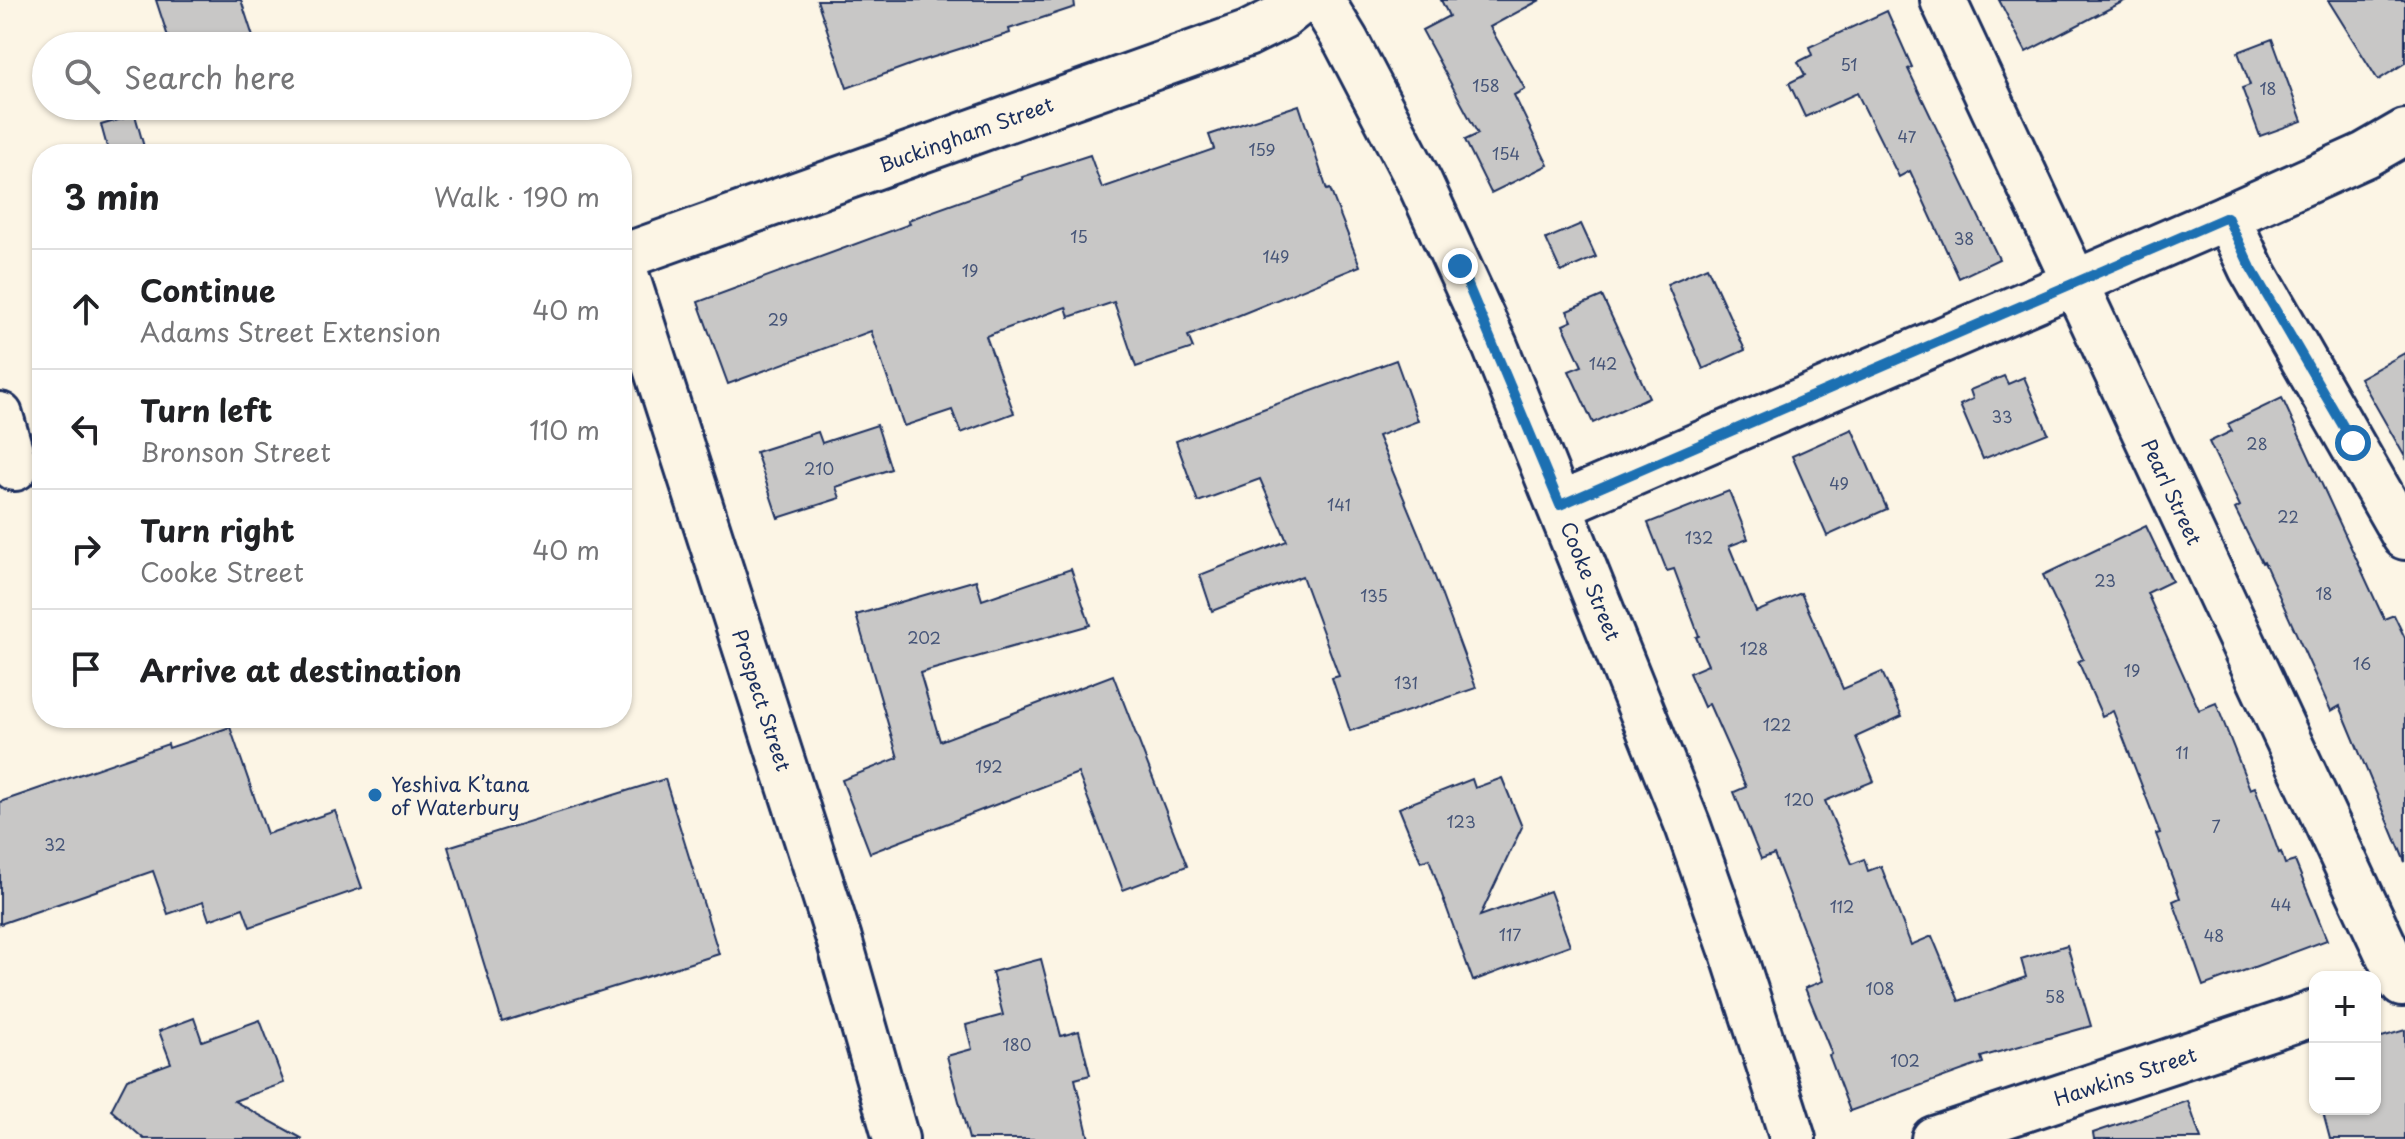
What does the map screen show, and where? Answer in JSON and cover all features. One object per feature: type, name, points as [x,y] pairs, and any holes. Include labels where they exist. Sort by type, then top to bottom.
[{"type":"street","name":"Buckingham Street","points":[[632,255],[1247,34],[1283,16],[1303,0]]},
{"type":"street","name":"Cooke Street","points":[[1321,0],[1353,54],[1460,266],[1560,505],[1688,826],[1793,1139]]},
{"type":"street","name":"Pearl Street","points":[[1943,0],[2394,986]]},
{"type":"street","points":[[1560,505],[2227,217],[2331,171],[2405,132]]},
{"type":"street","points":[[2227,217],[2251,268],[2405,537]]},
{"type":"street","name":"Prospect Street","points":[[632,290],[839,939],[896,1139]]},
{"type":"street","points":[[0,415],[19,467]]},
{"type":"street","name":"Hawkins Street","points":[[1934,1139],[2309,1015]]},
{"type":"building","points":[[156,0],[241,0],[251,32],[166,32]]},
{"type":"building","points":[[817,0],[1074,0],[1075,7],[1009,29],[1010,33],[847,88]]},
{"type":"building","points":[[1441,0],[1540,0],[1490,27],[1525,89],[1514,95],[1548,165],[1491,193],[1465,140],[1478,134],[1422,30],[1449,16]]},
{"type":"building","points":[[1999,0],[2126,0],[2026,52]]},
{"type":"building","points":[[2328,0],[2405,0],[2405,63],[2378,80]]},
{"type":"building","points":[[1887,11],[1912,67],[1908,69],[1999,259],[1959,278],[1910,171],[1899,177],[1857,93],[1805,117],[1789,83],[1805,75],[1798,62],[1812,55],[1809,47]]},
{"type":"building","points":[[2272,39],[2302,121],[2260,136],[2242,88],[2250,85],[2238,52]]},
{"type":"building","points":[[1299,105],[1327,190],[1330,189],[1360,266],[1188,336],[1193,348],[1136,367],[1114,302],[1069,317],[1066,307],[986,336],[1014,413],[961,433],[952,410],[904,426],[871,331],[728,384],[698,302],[910,224],[908,220],[1022,177],[1090,155],[1102,188],[1214,149],[1209,135]]},
{"type":"building","points":[[118,120],[136,120],[143,144],[106,144],[101,125]]},
{"type":"building","points":[[1581,224],[1596,257],[1561,272],[1546,239]]},
{"type":"building","points":[[1707,267],[1745,350],[1703,369],[1667,284]]},
{"type":"building","points":[[1602,296],[1649,397],[1593,423],[1569,371],[1582,366],[1563,325],[1572,321],[1567,311]]},
{"type":"building","points":[[2405,353],[2405,457],[2360,378]]},
{"type":"building","points":[[1396,360],[1418,421],[1378,436],[1422,542],[1476,688],[1350,731],[1332,678],[1339,676],[1302,576],[1212,611],[1200,575],[1287,541],[1260,479],[1198,502],[1176,441]]},
{"type":"building","points":[[2004,376],[2008,384],[2024,377],[2048,433],[1983,459],[1960,405],[1973,399],[1970,390]]},
{"type":"building","points":[[2282,398],[2384,619],[2394,615],[2405,638],[2405,862],[2340,706],[2331,711],[2264,562],[2235,509],[2240,506],[2209,442],[2232,431],[2228,424]]},
{"type":"building","points":[[877,425],[891,469],[836,487],[840,498],[778,518],[756,452],[818,432],[822,443]]},
{"type":"building","points":[[1852,429],[1887,509],[1827,536],[1792,456]]},
{"type":"building","points":[[1729,491],[1748,539],[1729,546],[1756,612],[1801,593],[1843,689],[1882,672],[1902,716],[1856,737],[1874,781],[1825,801],[1852,864],[1864,859],[1868,871],[1881,866],[1911,945],[1932,936],[1959,1001],[2026,977],[2021,959],[2067,945],[2091,1026],[1981,1057],[1983,1063],[1850,1111],[1829,1055],[1832,1054],[1805,988],[1823,981],[1774,854],[1761,859],[1734,792],[1746,787],[1709,704],[1704,707],[1689,673],[1708,665],[1696,637],[1699,636],[1674,569],[1667,571],[1648,523]]},
{"type":"building","points":[[2146,526],[2172,581],[2147,593],[2199,710],[2216,703],[2250,789],[2255,787],[2279,853],[2285,864],[2295,861],[2327,940],[2203,986],[2173,901],[2180,898],[2156,834],[2160,833],[2113,711],[2102,716],[2078,661],[2083,659],[2043,575]]},
{"type":"building","points":[[1071,569],[1090,625],[920,673],[940,741],[1113,675],[1187,866],[1123,890],[1078,773],[870,853],[842,780],[898,758],[856,615],[976,580],[982,600]]},
{"type":"building","points":[[230,728],[267,834],[335,811],[362,888],[250,927],[243,908],[209,920],[203,902],[168,914],[153,871],[0,924],[0,802],[168,744],[169,748]]},
{"type":"building","points":[[1502,778],[1522,827],[1480,916],[1550,891],[1570,945],[1473,981],[1429,859],[1421,862],[1399,808],[1472,779],[1475,788]]},
{"type":"building","points":[[665,779],[719,954],[502,1022],[448,847]]},
{"type":"building","points":[[1041,959],[1061,1036],[1079,1031],[1090,1075],[1075,1079],[1089,1139],[969,1139],[947,1056],[972,1049],[966,1025],[1003,1015],[992,972]]},
{"type":"building","points":[[194,1018],[202,1041],[260,1020],[284,1083],[234,1101],[303,1139],[144,1139],[111,1110],[127,1079],[171,1063],[159,1031]]},
{"type":"building","points":[[2405,1030],[2405,1139],[2330,1139],[2324,1115],[2381,1115],[2381,1037]]},
{"type":"building","points":[[2188,1101],[2201,1139],[2094,1139],[2093,1133]]},
{"type":"place","name":"Yeshiva K’tana of Waterbury","points":[[375,795]]},
{"type":"route","points":[[1460,266],[1560,505],[2227,217],[2251,268],[2353,443]]}]
